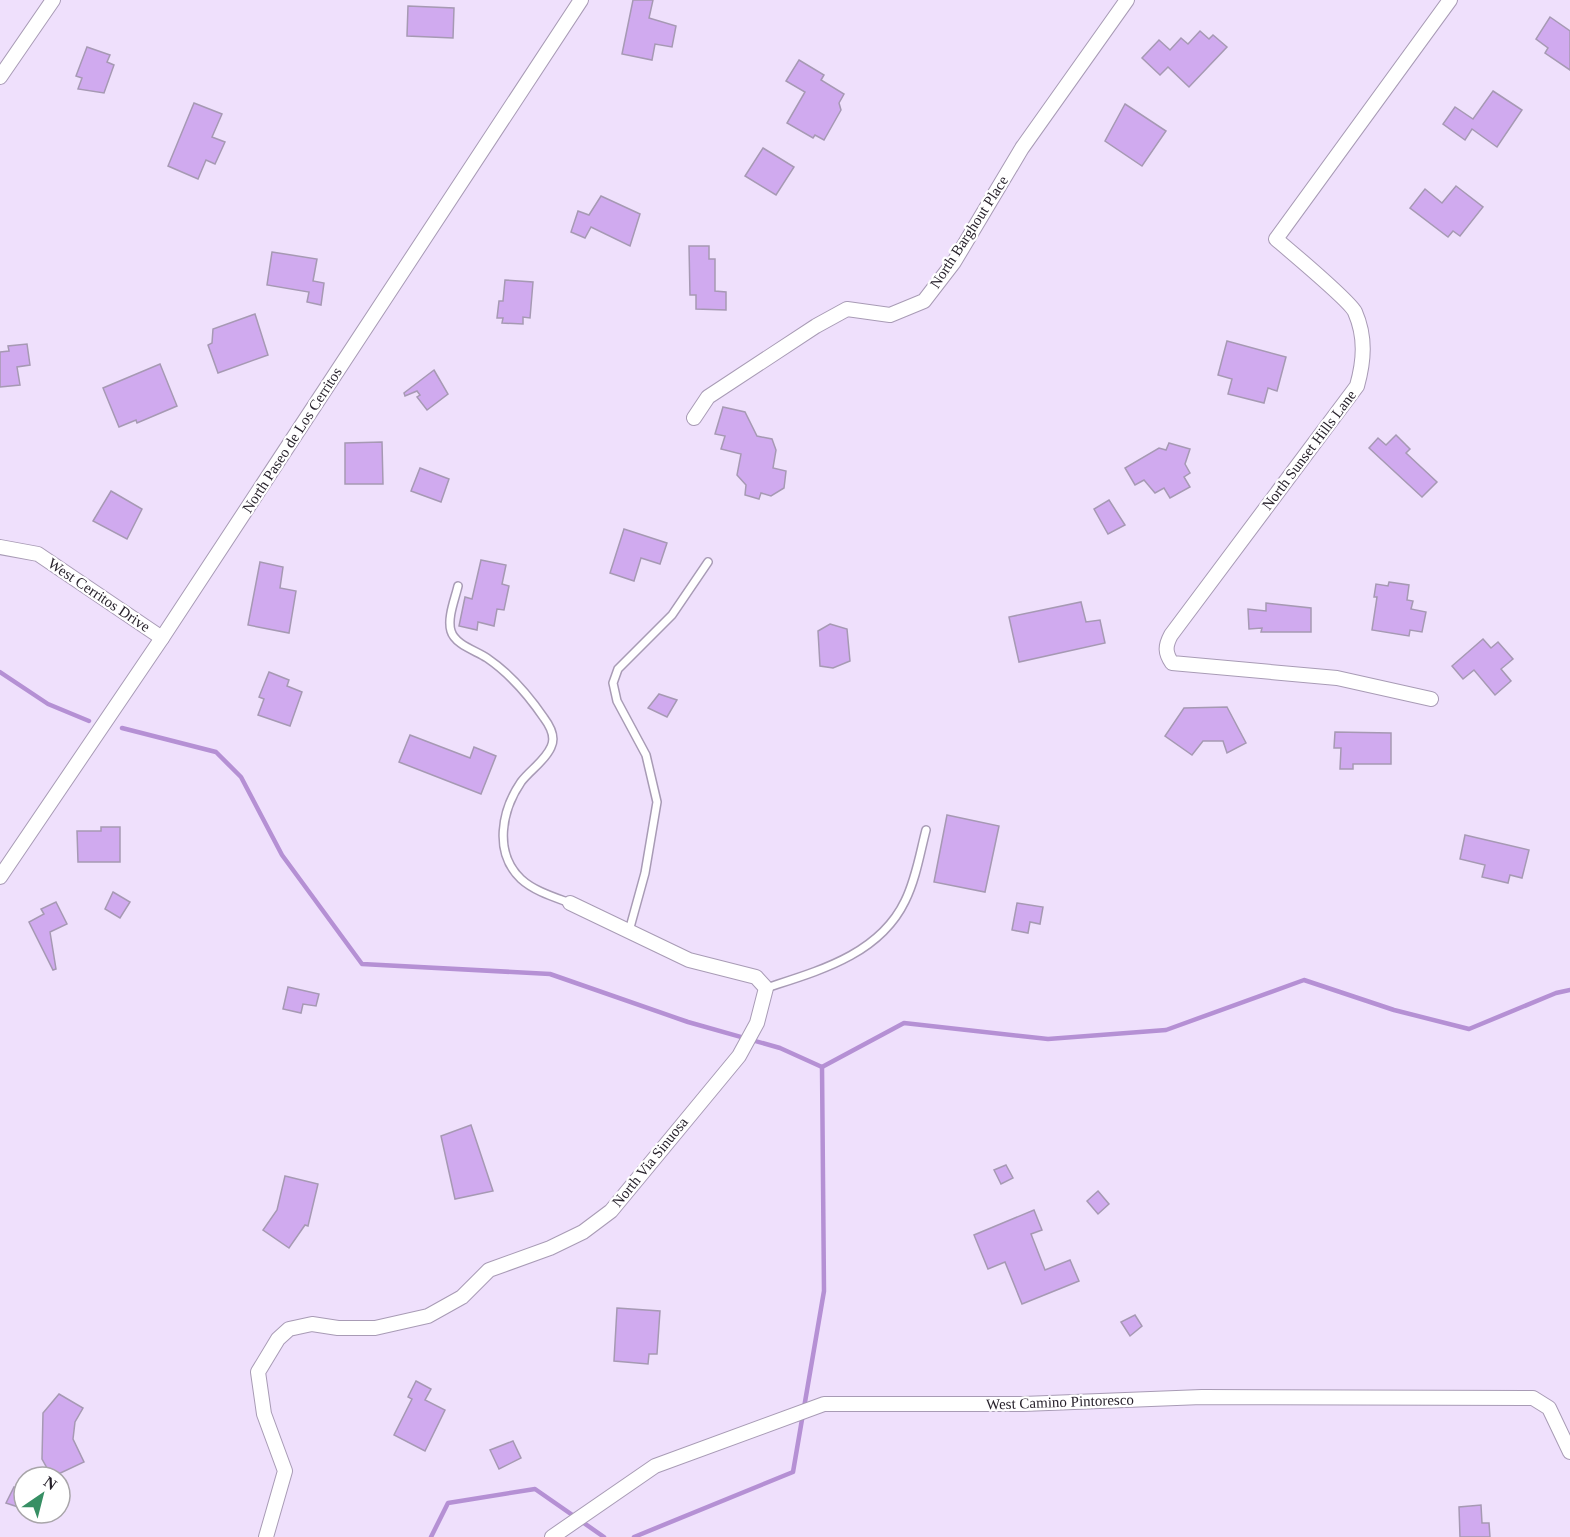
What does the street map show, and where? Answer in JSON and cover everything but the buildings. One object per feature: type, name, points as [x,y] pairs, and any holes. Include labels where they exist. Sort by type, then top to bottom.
[{"type":"street","points":[[0,77],[53,0]]},
{"type":"street","name":"North Paseo de Los Cerritos","points":[[0,877],[162,638],[580,0]]},
{"type":"street","name":"North Barghout Place","points":[[694,418],[708,397],[816,326],[847,309],[890,315],[924,301],[954,262],[1022,148],[1126,0]]},
{"type":"street","name":"North Sunset Hills Lane","points":[[1431,699],[1337,678],[1172,663],[1167,656],[1166,649],[1171,635],[1358,386],[1363,363],[1362,336],[1354,310],[1276,238],[1450,0]]},
{"type":"street","name":"West Cerritos Drive","points":[[0,547],[38,554],[162,638]]},
{"type":"street","points":[[570,903],[688,960],[756,977],[766,988]]},
{"type":"street","name":"North Via Sinuosa","points":[[266,1537],[285,1471],[264,1414],[258,1372],[278,1339],[289,1329],[312,1324],[338,1328],[375,1328],[428,1316],[462,1297],[489,1270],[550,1248],[592,1225],[611,1211],[739,1056],[757,1023],[766,988]]},
{"type":"street","name":"West Camino Pintoresco","points":[[552,1537],[655,1466],[825,1404],[1023,1404],[1202,1397],[1533,1398],[1549,1408],[1570,1452]]},
{"type":"lane","points":[[629,931],[645,873],[657,802],[646,754],[617,700],[613,684],[618,669],[672,615],[708,562]]},
{"type":"lane","points":[[458,586],[450,621],[451,631],[456,639],[500,667],[544,718],[553,738],[551,748],[522,780],[509,802],[503,837],[506,850],[521,879],[536,889],[570,903]]},
{"type":"lane","points":[[766,988],[842,962],[877,936],[904,903],[926,830]]},
{"type":"waterway","points":[[0,672],[48,704],[89,721]]},
{"type":"waterway","points":[[122,728],[216,752],[241,777],[282,855],[362,964],[550,974],[688,1022],[780,1048],[822,1067],[904,1023],[1048,1039],[1166,1030],[1304,980],[1394,1010],[1469,1029],[1556,993],[1570,990]]},
{"type":"waterway","points":[[634,1537],[793,1472],[824,1291],[822,1067]]},
{"type":"waterway","points":[[431,1537],[448,1503],[535,1489],[604,1537]]}]
